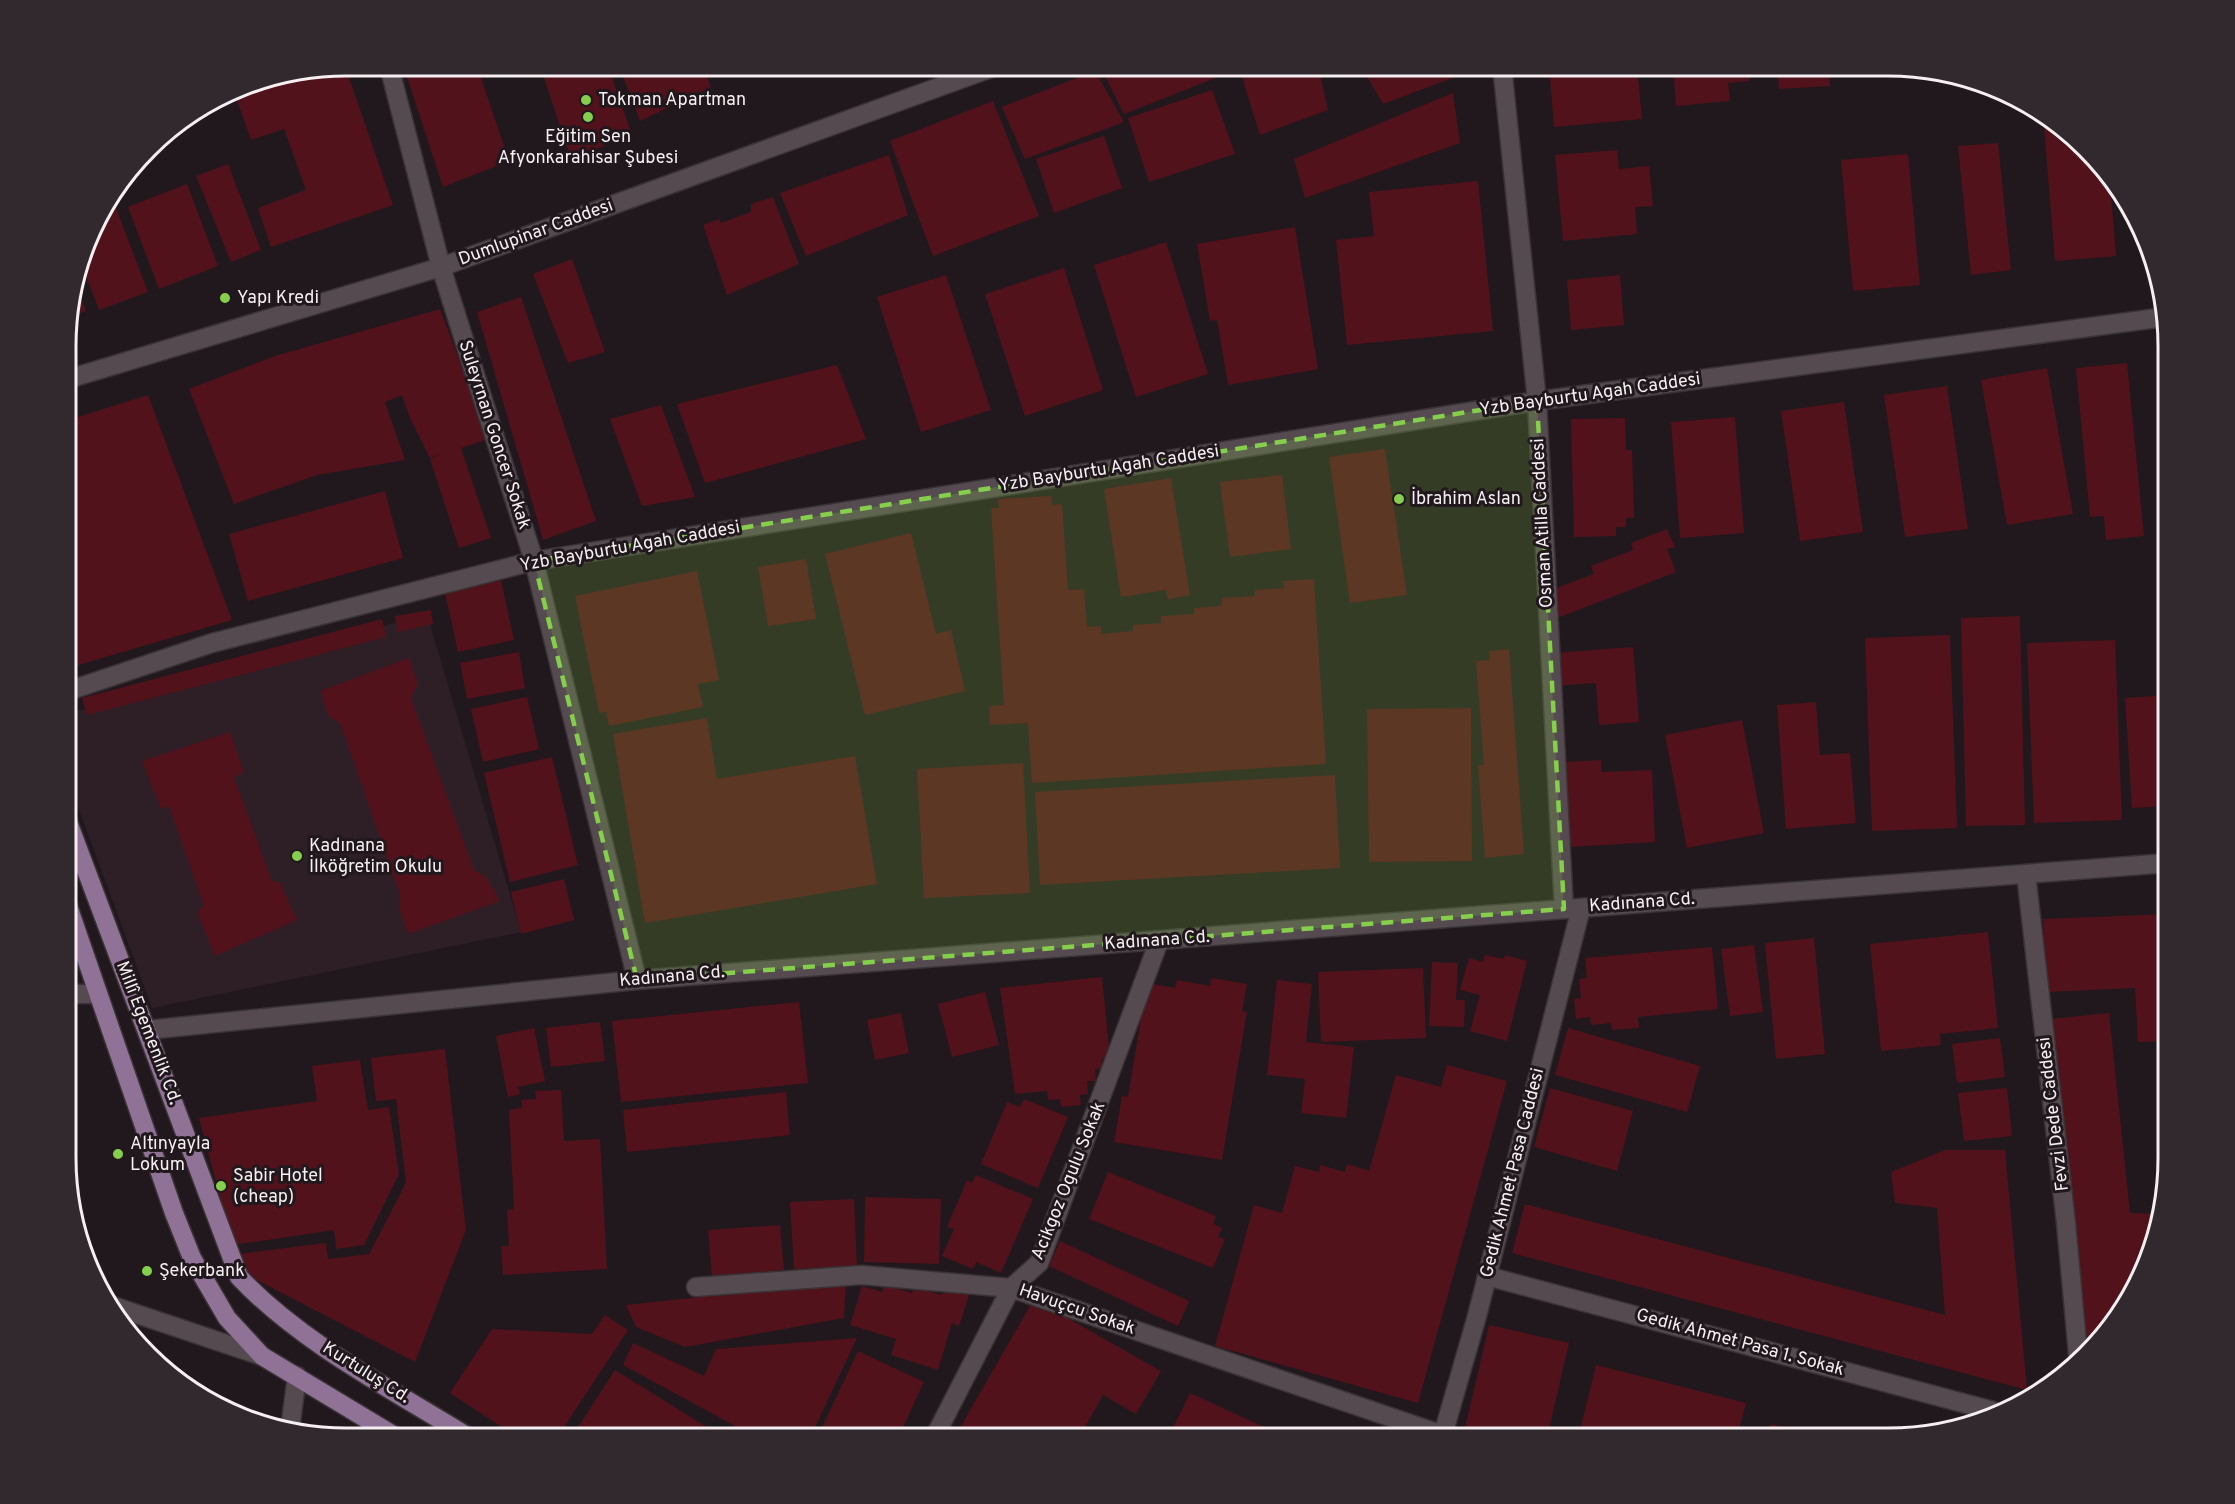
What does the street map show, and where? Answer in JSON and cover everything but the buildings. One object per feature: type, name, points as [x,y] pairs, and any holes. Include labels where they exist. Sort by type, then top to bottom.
[{"type":"main road","name":"Millî Egemenlik Cd.","points":[[76,843],[239,1277],[263,1303],[293,1327]]},
{"type":"main road","name":"Millî Egemenlik Cd.","points":[[76,929],[174,1213],[192,1258],[226,1318],[262,1356]]},
{"type":"main road","name":"Kurtuluş Cd.","points":[[293,1327],[454,1428]]},
{"type":"main road","points":[[262,1356],[382,1428]]},
{"type":"street","name":"Suleyrnan Goncer Sokak","points":[[392,76],[441,267],[534,561],[637,980]]},
{"type":"street","name":"Dumlupinar Caddesi","points":[[76,377],[441,267],[969,76]]},
{"type":"street","name":"Osman Atilla Caddesi","points":[[1503,76],[1537,401],[1573,909]]},
{"type":"street","name":"Yzb Bayburtu Agah Caddesi","points":[[76,688],[212,643],[534,561],[1537,401],[2157,318]]},
{"type":"street","name":"Kadınana Cd.","points":[[147,1030],[637,980],[2158,864]]},
{"type":"street","name":"Fevzi Dede Caddesi","points":[[2026,874],[2066,1223],[2078,1349]]},
{"type":"street","name":"Gedik Ahmet Pasa Caddesi","points":[[1445,1428],[1487,1276],[1573,909]]},
{"type":"street","name":"Acikgoz Ogulu Sokak","points":[[939,1428],[1011,1288],[1040,1263],[1159,940]]},
{"type":"street","points":[[76,994],[99,994]]},
{"type":"street","name":"Havuçcu Sokak","points":[[696,1287],[862,1275],[1011,1288],[1417,1428]]},
{"type":"street","name":"Gedik Ahmet Pasa 1. Sokak","points":[[1487,1276],[1986,1409]]},
{"type":"street","points":[[124,1310],[262,1356]]},
{"type":"street","points":[[291,1421],[297,1376]]},
{"type":"highlighted area","points":[[1537,401],[1564,909],[637,980],[534,561]]},
{"type":"shaded area","name":"Kadınana İlköğretim Okulu","points":[[427,614],[521,932],[152,1008],[76,801],[76,712]]},
{"type":"place","name":"Tokman Apartman","points":[[586,100]]},
{"type":"place","name":"Eğitim Sen Afyonkarahisar Şubesi","points":[[588,117]]},
{"type":"place","name":"Yapı Kredi","points":[[225,298]]},
{"type":"place","name":"İbrahim Aslan","points":[[1399,499]]},
{"type":"place","name":"Kadınana İlköğretim Okulu","points":[[297,856]]},
{"type":"place","name":"Altınyayla Lokum","points":[[118,1154]]},
{"type":"place","name":"Sabir Hotel (cheap)","points":[[221,1186]]},
{"type":"place","name":"Şekerbank","points":[[147,1271]]}]
